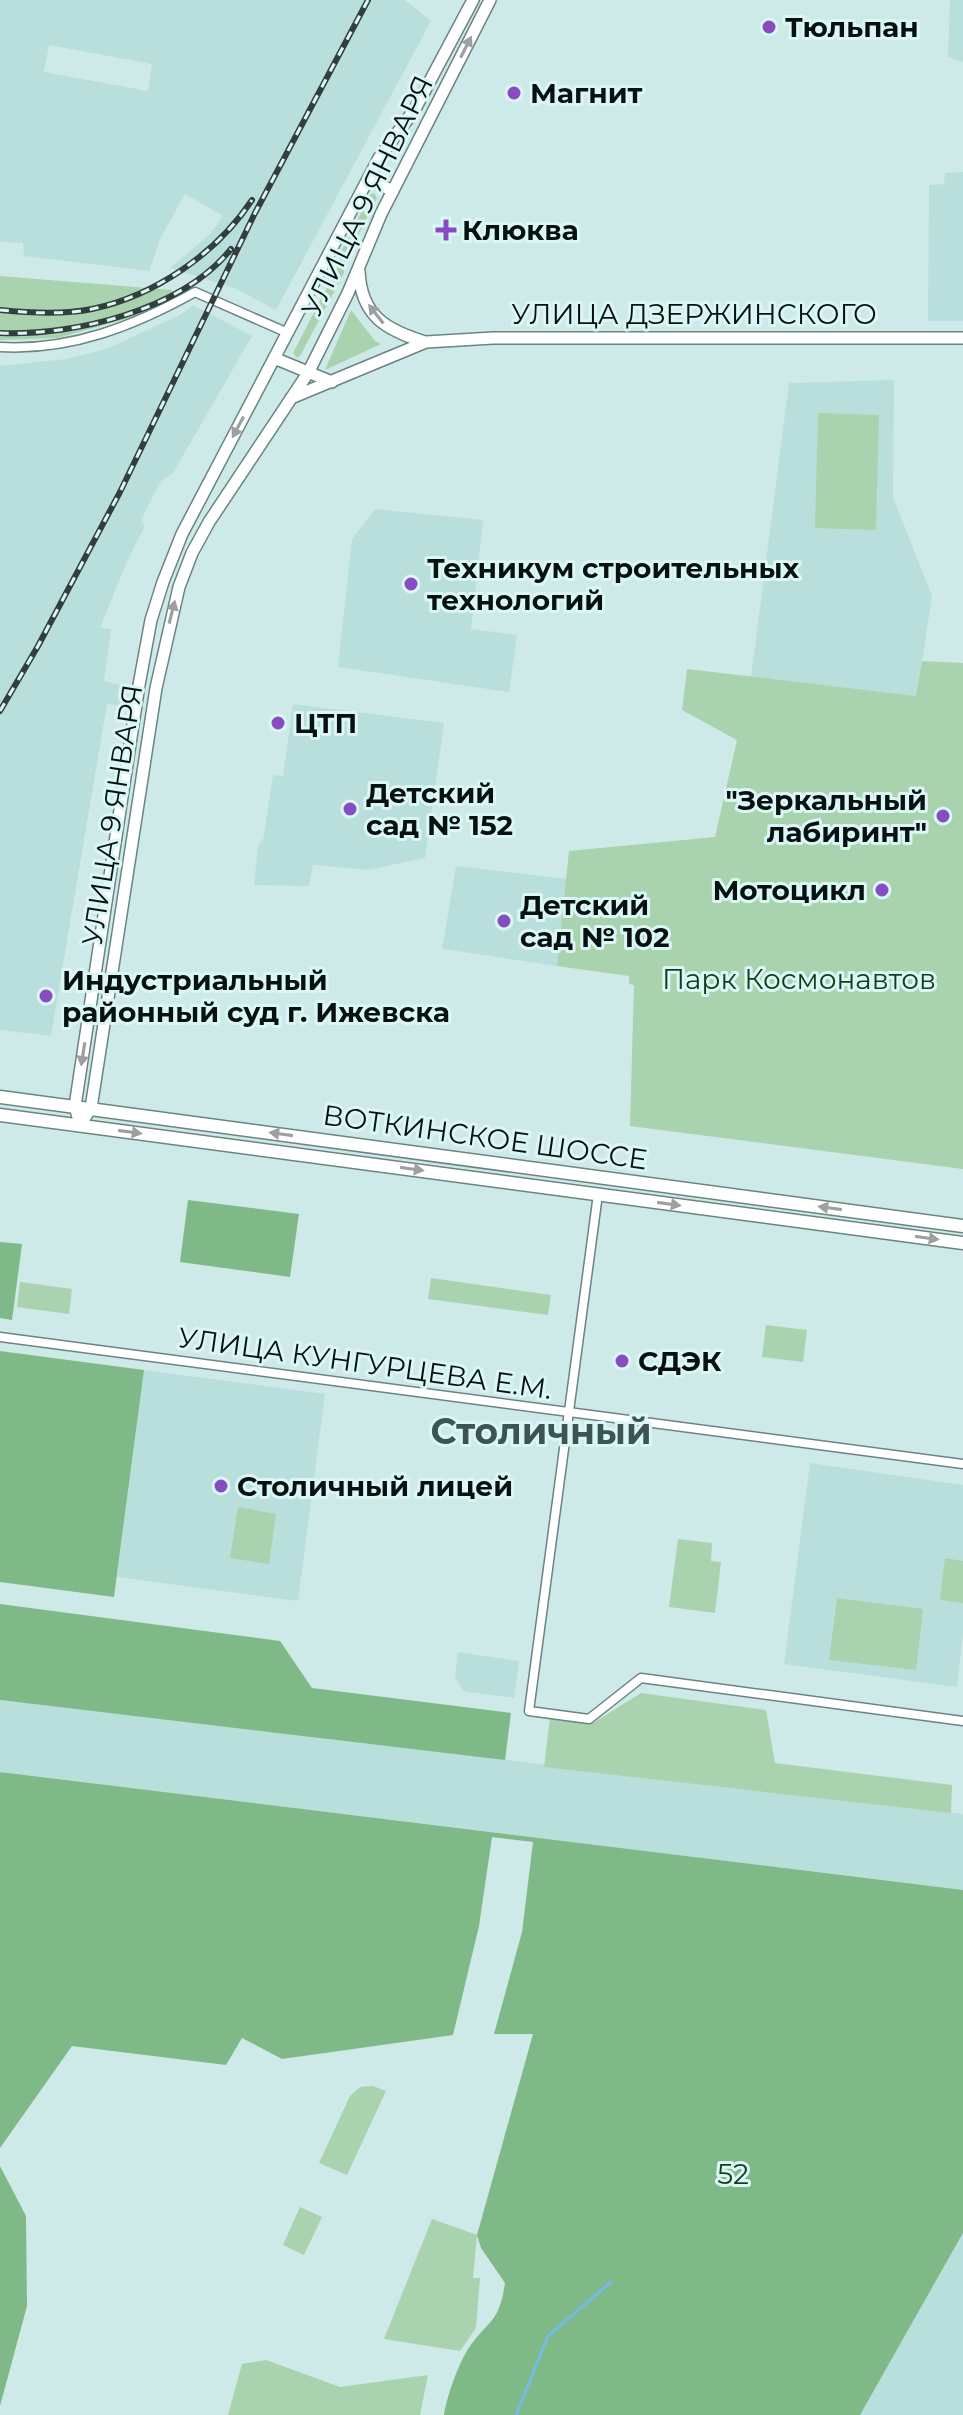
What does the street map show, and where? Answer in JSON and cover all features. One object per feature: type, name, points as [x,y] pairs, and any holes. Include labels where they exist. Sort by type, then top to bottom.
[{"type":"main road","name":"УЛИЦА 9 ЯНВАРЯ","points":[[80,1125],[75,1106],[134,714],[151,620],[163,582],[182,534],[379,158],[415,109],[473,0]]},
{"type":"main road","name":"УЛИЦА 9 ЯНВАРЯ","points":[[80,1125],[91,1108],[151,717],[171,616],[192,553],[216,511],[308,373],[393,191],[490,0]]},
{"type":"main road","points":[[368,179],[393,191]]},
{"type":"main road","name":"УЛИЦА ДЗЕРЖИНСКОГО","points":[[361,260],[358,273],[362,291],[379,321],[399,334],[426,342]]},
{"type":"main road","name":"УЛИЦА ДЗЕРЖИНСКОГО","points":[[291,399],[426,342],[493,338],[963,338]]},
{"type":"main road","points":[[274,358],[332,382]]},
{"type":"main road","points":[[134,714],[151,717]]},
{"type":"main road","name":"ВОТКИНСКОЕ ШОССЕ","points":[[0,1097],[963,1226]]},
{"type":"main road","name":"ВОТКИНСКОЕ ШОССЕ","points":[[0,1115],[963,1243]]},
{"type":"street","points":[[0,347],[67,345],[152,316],[195,292],[288,333]]},
{"type":"street","points":[[598,1194],[529,1711],[589,1719],[641,1678],[963,1721]]},
{"type":"street","name":"УЛИЦА КУНГУРЦЕВА Е.М.","points":[[0,1337],[963,1464]]},
{"type":"shaded area","points":[[0,0],[405,0],[431,21],[276,310],[234,288],[170,268],[211,233],[223,216],[185,194],[161,237],[149,271],[24,256],[23,243],[0,242]],"holes":[[[49,45],[152,64],[148,91],[44,72]]]},
{"type":"shaded area","points":[[950,0],[963,0],[963,62],[948,57]]},
{"type":"shaded area","points":[[963,172],[963,321],[928,321],[929,185],[944,184],[945,173]]},
{"type":"shaded area","points":[[193,305],[252,336],[173,473],[161,481],[141,520],[145,526],[100,628],[111,629],[104,681],[125,686],[122,706],[107,704],[51,1036],[0,1030],[0,366],[66,359],[106,349],[180,315]]},
{"type":"shaded area","points":[[894,380],[893,497],[932,596],[917,696],[751,677],[789,383]]},
{"type":"shaded area","name":"Техникум строительных технологий","points":[[375,509],[483,520],[471,629],[517,635],[509,692],[338,667],[352,539]]},
{"type":"shaded area","name":"Детский сад № 152","points":[[293,704],[444,723],[425,858],[368,870],[313,865],[309,886],[254,885],[258,845],[263,840],[273,775],[283,776]]},
{"type":"shaded area","name":"Детский сад № 102","points":[[456,866],[567,879],[557,966],[442,949]]},
{"type":"shaded area","name":"Столичный лицей","points":[[144,1370],[325,1394],[298,1601],[117,1577]]},
{"type":"shaded area","points":[[810,1463],[963,1485],[963,1634],[957,1687],[784,1664]]},
{"type":"shaded area","points":[[458,1652],[519,1661],[514,1698],[463,1691],[455,1676]]},
{"type":"shaded area","points":[[0,1700],[963,1814],[963,1890],[0,1772]]},
{"type":"shaded area","points":[[963,2233],[963,2415],[860,2415]]},
{"type":"green space","points":[[374,193],[377,198],[346,259],[344,273],[297,358],[293,353],[337,268],[340,254],[370,195]]},
{"type":"green space","points":[[0,276],[172,290],[171,298],[133,317],[58,338],[0,340]]},
{"type":"green space","points":[[351,310],[375,341],[381,344],[325,370]]},
{"type":"green space","points":[[818,413],[879,415],[876,530],[815,528]]},
{"type":"green space","name":"Парк Космонавтов","points":[[922,661],[963,663],[963,1169],[630,1126],[634,985],[629,984],[629,976],[557,966],[569,851],[715,837],[737,740],[682,710],[687,669],[916,696]]},
{"type":"green space","points":[[188,1200],[299,1214],[290,1277],[180,1262]]},
{"type":"green space","points":[[0,1242],[22,1244],[12,1320],[0,1318]]},
{"type":"green space","points":[[431,1278],[551,1295],[548,1315],[428,1299]]},
{"type":"green space","points":[[20,1282],[72,1289],[69,1314],[17,1307]]},
{"type":"green space","points":[[766,1325],[807,1330],[803,1362],[762,1357]]},
{"type":"green space","points":[[0,1351],[144,1370],[114,1597],[0,1582]]},
{"type":"green space","points":[[238,1507],[276,1514],[269,1564],[230,1558]]},
{"type":"green space","points":[[678,1539],[712,1543],[711,1561],[721,1562],[715,1613],[669,1607]]},
{"type":"green space","points":[[945,1558],[963,1561],[963,1603],[940,1600]]},
{"type":"green space","points":[[837,1598],[923,1609],[916,1670],[829,1660]]},
{"type":"green space","points":[[0,1604],[280,1641],[312,1688],[511,1713],[505,1760],[0,1700]]},
{"type":"green space","points":[[641,1693],[766,1710],[775,1763],[952,1785],[951,1813],[544,1767],[550,1718],[593,1723]]},
{"type":"green space","name":"52","points":[[0,1772],[963,1890],[963,2233],[860,2415],[444,2415],[460,2363],[496,2314],[503,2297],[505,2283],[481,2248],[477,2235],[533,2034],[494,2034],[522,1932],[533,1842],[492,1837],[479,1926],[453,2035],[282,2059],[242,2038],[226,2065],[72,2046],[0,2148]]},
{"type":"green space","points":[[373,2086],[386,2091],[347,2175],[319,2163],[350,2096],[360,2087]]},
{"type":"green space","points":[[0,2166],[26,2216],[27,2306],[0,2406]]},
{"type":"green space","points":[[300,2207],[322,2217],[304,2255],[283,2245]]},
{"type":"green space","points":[[432,2219],[477,2235],[473,2278],[480,2278],[476,2328],[460,2351],[384,2339]]},
{"type":"green space","points":[[266,2360],[340,2387],[428,2375],[420,2415],[228,2415],[242,2364]]},
{"type":"waterway","points":[[516,2415],[548,2336],[611,2282]]},
{"type":"railway","points":[[0,711],[120,492],[255,213],[368,0]]},
{"type":"railway","points":[[0,310],[46,313],[81,311],[139,294],[182,270],[203,254],[221,238],[252,200]]},
{"type":"railway","points":[[0,333],[61,330],[125,315],[185,288],[210,270],[231,249]]},
{"type":"place","name":"Тюльпан","points":[[769,27]]},
{"type":"place","name":"Магнит","points":[[514,93]]},
{"type":"place","name":"Клюква","points":[[446,230]]},
{"type":"place","name":"Техникум строительных технологий","points":[[411,584]]},
{"type":"place","name":"ЦТП","points":[[278,723]]},
{"type":"place","name":"Детский сад № 152","points":[[350,809]]},
{"type":"place","name":"\"Зеркальный лабиринт\"","points":[[943,816]]},
{"type":"place","name":"Мотоцикл","points":[[882,890]]},
{"type":"place","name":"Детский сад № 102","points":[[504,921]]},
{"type":"place","name":"Индустриальный районный суд г. Ижевска","points":[[46,996]]},
{"type":"place","name":"СДЭК","points":[[622,1361]]},
{"type":"place","name":"Столичный лицей","points":[[221,1486]]},
{"type":"district","name":"Столичный","points":[[541,1431]]}]
